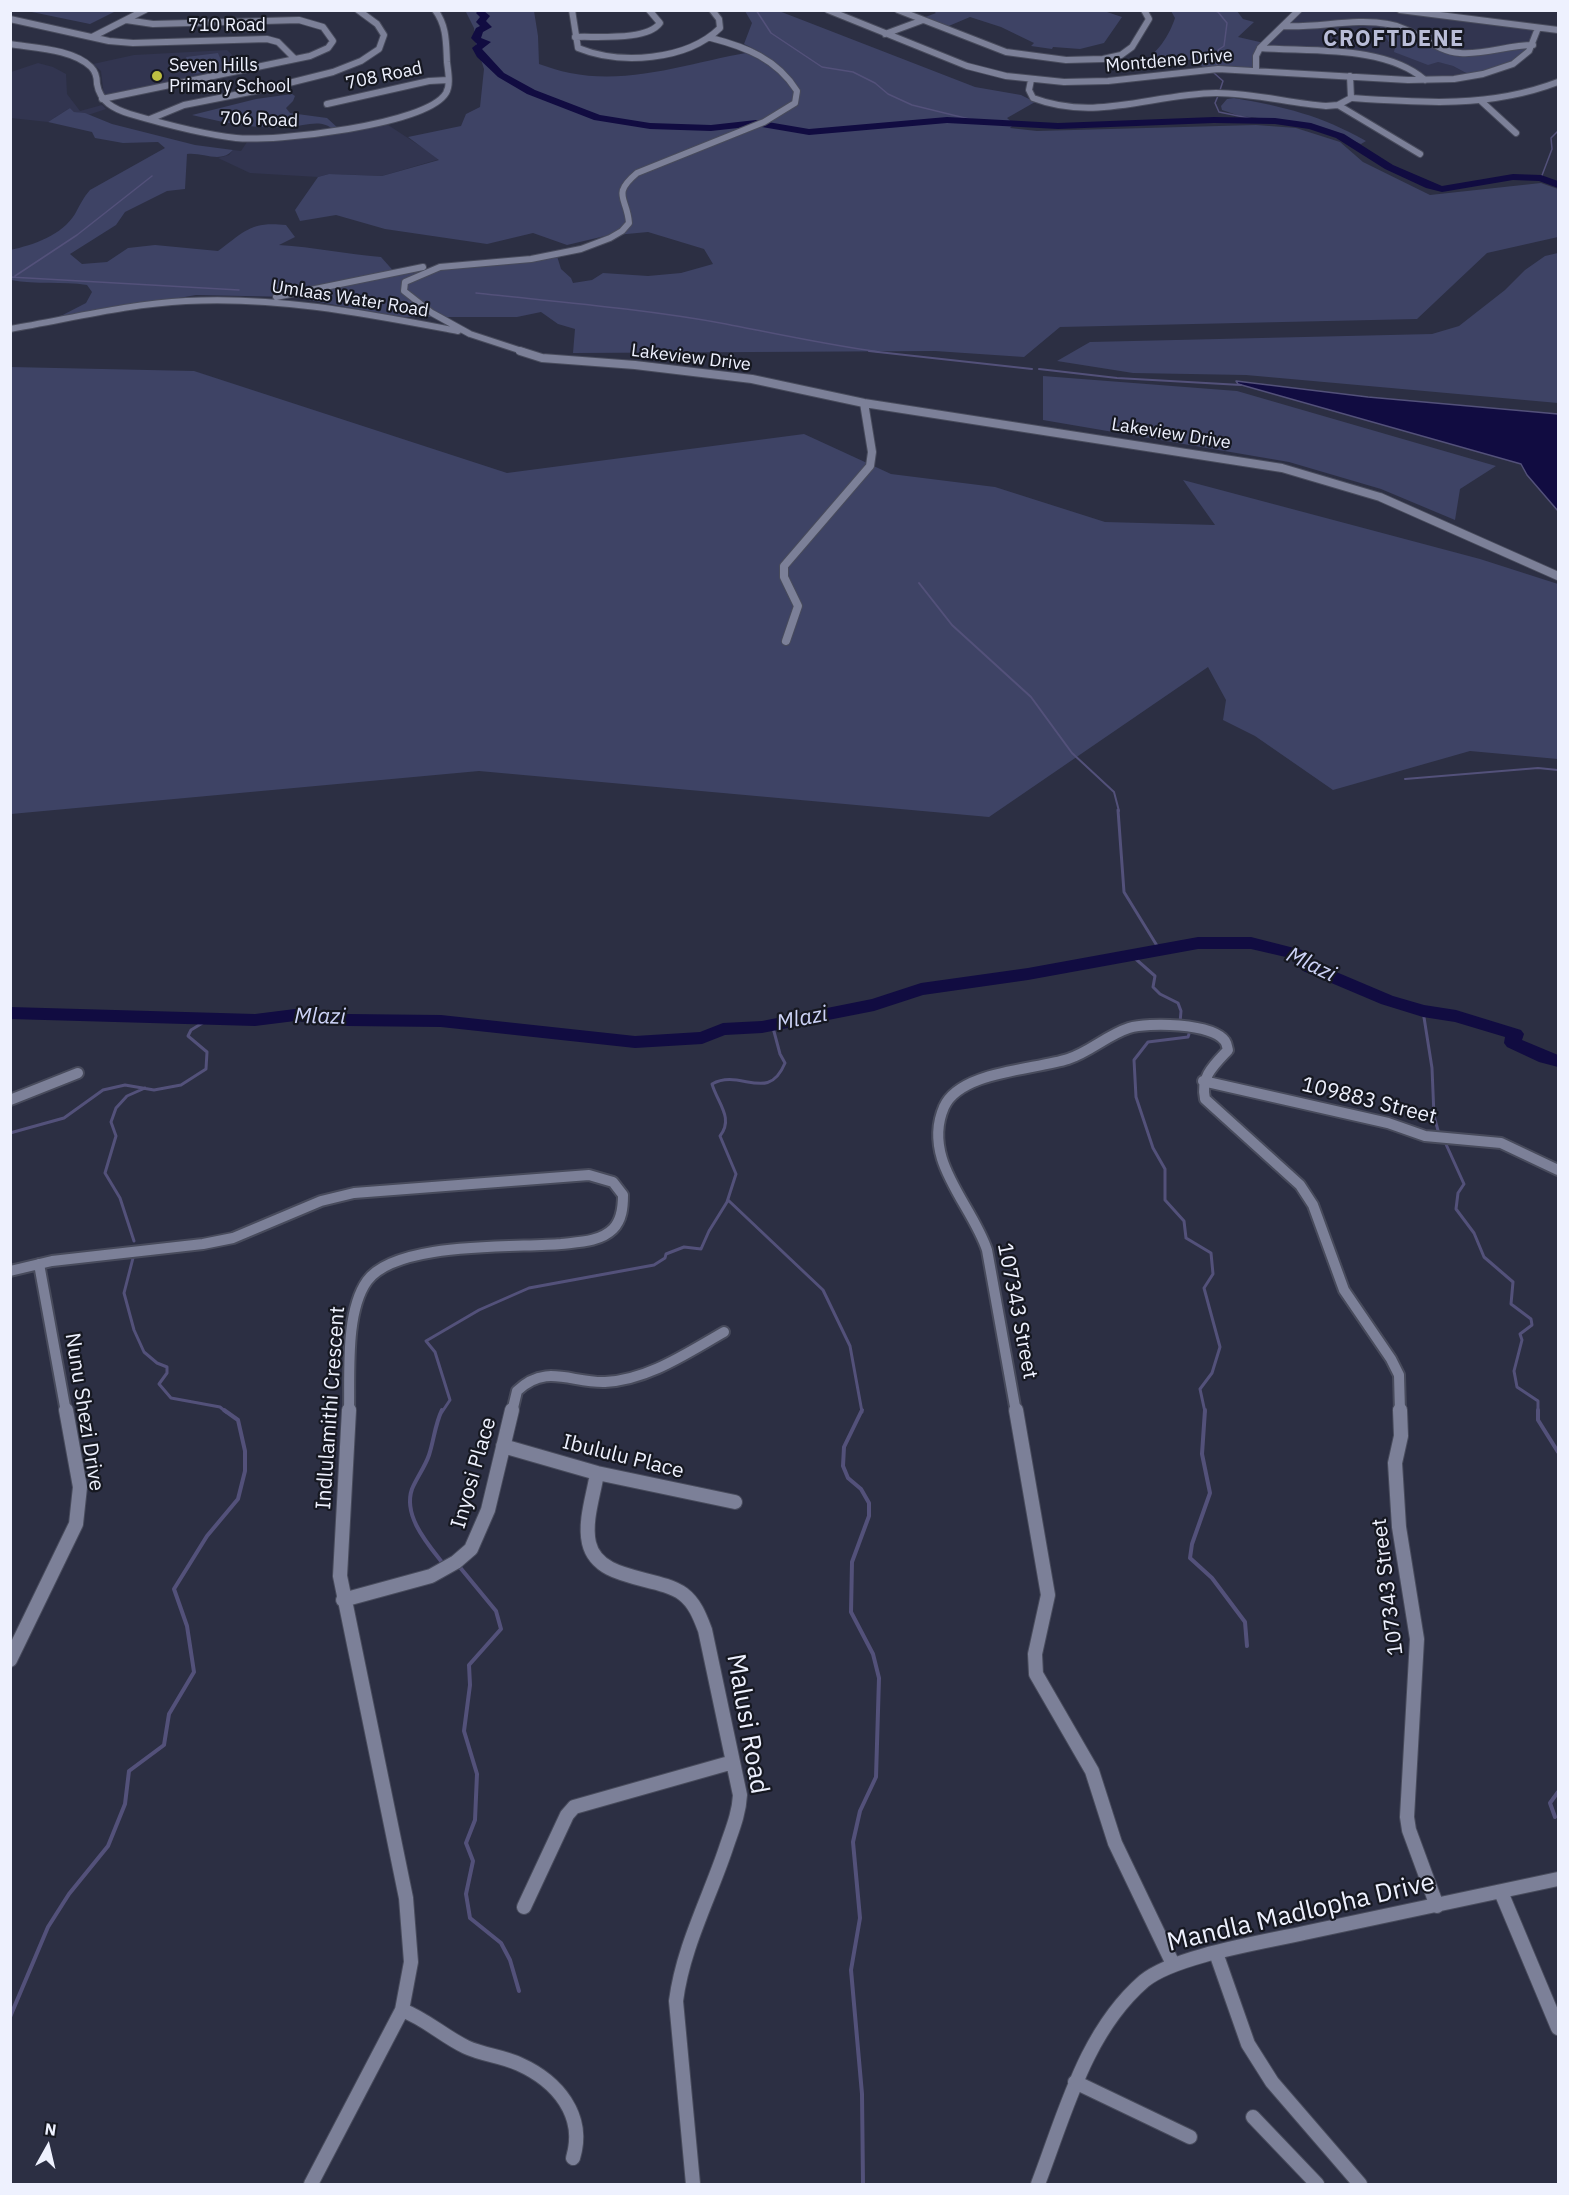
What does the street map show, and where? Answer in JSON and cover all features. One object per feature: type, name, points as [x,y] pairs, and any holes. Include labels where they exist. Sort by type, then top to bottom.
[{"type":"street","points":[[92,37],[145,10]]},
{"type":"street","points":[[150,119],[177,106],[321,76],[367,60],[384,43],[384,36],[377,24],[358,10]]},
{"type":"street","points":[[435,10],[444,24],[448,80]]},
{"type":"street","points":[[572,10],[578,48],[613,57],[682,50],[711,38],[720,24],[712,10]]},
{"type":"street","points":[[575,38],[639,34],[655,30],[660,23],[649,10]]},
{"type":"street","name":"Montdene Drive","points":[[828,10],[967,66],[1031,80],[1094,82],[1205,70],[1256,70],[1425,80],[1467,77],[1504,68],[1520,60],[1533,45]]},
{"type":"street","points":[[898,10],[1016,55],[1054,60],[1091,60],[1113,57],[1128,51],[1149,20],[1144,10]]},
{"type":"street","points":[[1256,70],[1256,56],[1260,48],[1299,10]]},
{"type":"street","points":[[1388,23],[1398,10],[1558,30]]},
{"type":"street","name":"710 Road","points":[[10,19],[92,37],[133,43],[267,39],[278,42],[296,59]]},
{"type":"street","points":[[10,44],[64,56],[88,65],[96,74],[99,96],[102,99],[296,59],[322,51],[330,46],[333,37],[316,23],[293,19],[153,24],[126,20]]},
{"type":"street","points":[[885,34],[923,20]]},
{"type":"street","points":[[1283,26],[1307,28],[1388,23],[1410,30],[1432,46],[1452,52],[1470,53],[1515,44],[1533,45],[1538,28]]},
{"type":"street","name":"Lakeview Drive","points":[[711,38],[758,54],[777,67],[794,84],[798,94],[795,103],[760,124],[637,173],[623,186],[621,193],[621,199],[629,215],[629,223],[621,232],[606,239],[525,259],[440,265],[405,282],[404,291],[420,305],[470,334],[547,359],[635,366],[752,380],[864,404],[991,421],[1276,467],[1380,497],[1558,576]]},
{"type":"street","points":[[1260,48],[1378,57],[1412,68],[1425,80]]},
{"type":"street","points":[[1350,76],[1351,98]]},
{"type":"street","name":"706 Road","points":[[102,99],[119,110],[150,119],[237,138],[307,136],[386,120],[428,108],[446,94],[448,80]]},
{"type":"street","name":"708 Road","points":[[327,104],[429,81],[448,80]]},
{"type":"street","points":[[1031,80],[1029,90],[1033,98],[1045,104],[1093,108],[1215,93],[1309,105],[1338,105],[1351,98],[1435,103],[1481,101],[1530,92],[1558,82]]},
{"type":"street","points":[[1481,101],[1516,133]]},
{"type":"street","points":[[1338,105],[1420,154]]},
{"type":"street","points":[[255,300],[440,265]]},
{"type":"street","name":"Umlaas Water Road","points":[[10,329],[167,302],[255,300],[312,305],[470,334]]},
{"type":"street","points":[[786,640],[798,609],[798,603],[788,588],[783,569],[788,559],[870,466],[872,452],[864,404]]},
{"type":"street","name":"107343 Street","points":[[1173,1964],[1115,1843],[1092,1771],[1036,1674],[1034,1656],[1046,1616],[1048,1595],[995,1289],[984,1242],[945,1173],[942,1159],[941,1121],[947,1101],[954,1093],[968,1084],[1072,1059],[1136,1026],[1201,1028],[1222,1036],[1226,1040],[1228,1050],[1205,1076],[1203,1093],[1211,1106],[1300,1185],[1313,1206],[1344,1290],[1391,1359],[1399,1375],[1401,1436],[1395,1463],[1399,1527],[1417,1640],[1407,1817],[1409,1830],[1437,1906]]},
{"type":"street","points":[[10,1100],[78,1072]]},
{"type":"street","name":"109883 Street","points":[[1203,1081],[1364,1117],[1425,1137],[1478,1139],[1500,1143],[1558,1170]]},
{"type":"street","name":"Indlulamithi Crescent","points":[[10,1271],[39,1264],[203,1244],[233,1238],[321,1201],[354,1193],[589,1175],[606,1178],[617,1186],[623,1196],[621,1217],[612,1230],[603,1236],[562,1244],[407,1256],[378,1270],[364,1284],[355,1308],[352,1326],[340,1576],[343,1600],[409,1914],[411,1962],[402,2010],[311,2184]]},
{"type":"street","name":"Nunu Shezi Drive","points":[[10,1660],[69,1542],[79,1509],[80,1487],[39,1264]]},
{"type":"street","name":"Inyosi Place","points":[[343,1600],[431,1576],[456,1562],[471,1549],[483,1524],[517,1391],[528,1380],[544,1376],[603,1382],[646,1373],[724,1332]]},
{"type":"street","name":"Ibululu Place","points":[[503,1446],[597,1473],[735,1502]]},
{"type":"street","name":"Malusi Road","points":[[597,1473],[589,1531],[592,1551],[606,1566],[669,1587],[684,1595],[694,1605],[705,1630],[740,1795],[739,1809],[719,1869],[687,1949],[679,1978],[676,2001],[693,2184]]},
{"type":"street","points":[[524,1907],[567,1815],[574,1807],[733,1762]]},
{"type":"street","name":"Mandla Madlopha Drive","points":[[1038,2184],[1075,2082],[1090,2049],[1119,2007],[1144,1981],[1173,1964],[1558,1880]]},
{"type":"street","points":[[1501,1892],[1558,2028]]},
{"type":"street","points":[[1216,1953],[1248,2044],[1272,2082],[1360,2184]]},
{"type":"street","points":[[402,2010],[470,2049],[519,2064],[546,2082],[563,2097],[569,2106],[578,2139],[573,2158]]},
{"type":"street","points":[[1075,2082],[1190,2137]]},
{"type":"street","points":[[1253,2117],[1317,2184]]},
{"type":"shaded area","points":[[116,10],[90,24],[27,11]]},
{"type":"shaded area","points":[[465,10],[534,11],[539,64],[570,73],[594,76],[641,74],[758,51],[744,44],[752,23],[745,11],[779,11],[975,87],[1021,95],[1035,102],[1007,118],[1014,124],[1010,128],[1037,131],[1256,125],[1296,128],[1340,142],[1363,162],[1430,195],[1541,183],[1558,189],[1558,237],[1487,253],[1417,319],[1060,327],[1024,357],[935,351],[573,353],[575,329],[558,324],[541,312],[517,317],[398,317],[293,297],[196,295],[53,320],[86,303],[92,292],[87,285],[11,280],[10,250],[38,242],[63,228],[90,190],[165,148],[158,142],[123,143],[95,138],[92,132],[48,122],[70,108],[74,112],[85,113],[112,124],[195,145],[233,150],[217,157],[187,154],[185,189],[167,191],[125,212],[116,225],[70,254],[82,264],[107,262],[128,248],[155,245],[218,251],[249,229],[274,224],[286,225],[295,237],[279,245],[381,257],[397,275],[455,266],[557,256],[561,269],[573,283],[592,280],[603,273],[648,276],[681,273],[713,264],[704,249],[648,232],[605,236],[567,245],[533,233],[487,244],[385,229],[336,215],[300,221],[295,210],[318,177],[329,174],[382,176],[439,160],[408,137],[461,126],[466,114],[480,107],[484,69],[476,44],[474,28]]},
{"type":"shaded area","points":[[932,10],[1101,10],[1122,17],[1104,43],[1080,49],[1053,47],[1052,49],[1031,46],[1034,43],[1001,27],[970,17],[944,28],[920,19],[936,13]]},
{"type":"shaded area","points":[[1171,11],[1237,11],[1243,19],[1254,22],[1238,37],[1264,43],[1257,52],[1255,70],[1205,70],[1196,59],[1146,65],[1140,62],[1152,55],[1166,38],[1175,18]]},
{"type":"shaded area","points":[[1299,11],[1400,11],[1538,28],[1532,45],[1460,53],[1377,23],[1396,50],[1453,66],[1468,74],[1425,80],[1417,71],[1378,57],[1260,48]]},
{"type":"shaded area","points":[[1377,23],[1388,23],[1452,52],[1532,45],[1513,64],[1468,74],[1453,66],[1438,62],[1428,65],[1394,52],[1395,47],[1391,46]]},
{"type":"shaded area","name":"Seven Hills Primary School","points":[[227,50],[247,69],[104,96],[101,71],[93,64],[134,55]]},
{"type":"shaded area","points":[[218,53],[225,70],[193,74],[186,57]]},
{"type":"shaded area","points":[[38,63],[66,74],[67,94],[80,111],[102,105],[106,109],[88,115],[74,112],[70,108],[48,122],[11,118],[11,72]]},
{"type":"shaded area","points":[[292,94],[295,96],[293,101],[286,108],[290,113],[327,118],[339,129],[334,130],[324,124],[289,127],[251,126],[192,115],[256,99]]},
{"type":"shaded area","points":[[1234,98],[1302,113],[1366,141],[1361,144],[1312,124],[1240,116],[1222,110],[1221,106],[1227,99]]},
{"type":"shaded area","points":[[385,123],[440,159],[382,176],[329,174],[318,177],[250,173],[218,158],[229,155],[233,150],[241,151],[249,139]]},
{"type":"shaded area","points":[[1558,253],[1558,403],[1246,375],[1133,373],[1057,361],[1090,342],[1432,334],[1459,326],[1505,290],[1525,270],[1545,256]]},
{"type":"shaded area","points":[[11,367],[194,371],[507,473],[804,434],[891,474],[995,487],[1105,522],[1215,525],[1183,480],[1480,559],[1558,584],[1558,759],[1470,751],[1333,790],[1255,736],[1223,720],[1226,700],[1208,667],[989,817],[479,771],[11,814]]},
{"type":"shaded area","points":[[1043,376],[1237,391],[1496,466],[1460,489],[1455,520],[1381,489],[1289,462],[1043,420]]},
{"type":"shaded area","points":[[1236,381],[1368,397],[1558,414],[1558,511],[1527,475],[1521,464],[1238,384]]},
{"type":"waterway","points":[[756,10],[771,33],[822,67],[853,72],[875,83],[888,94],[912,105],[973,120]]},
{"type":"waterway","points":[[1213,10],[1218,12],[1227,23],[1224,46],[1218,50],[1225,56],[1217,59],[1217,65]]},
{"type":"waterway","points":[[481,13],[485,16],[481,22],[487,27],[479,30],[476,38],[480,42],[486,42],[477,48],[480,55],[501,75],[531,92],[598,118],[650,126],[711,128],[756,123],[809,132],[947,120],[1058,126],[1214,120],[1275,121],[1311,126],[1340,136],[1389,167],[1430,186],[1442,189],[1513,177],[1541,178],[1558,185]]},
{"type":"waterway","points":[[1214,73],[1223,81],[1220,90]]},
{"type":"waterway","points":[[1218,96],[1215,103],[1219,112],[1258,120]]},
{"type":"waterway","points":[[1541,178],[1552,149],[1551,138],[1558,131]]},
{"type":"waterway","points":[[15,276],[77,235],[152,176]]},
{"type":"waterway","points":[[10,277],[239,290]]},
{"type":"waterway","points":[[476,293],[664,314],[879,352]]},
{"type":"waterway","points":[[869,351],[1032,369]]},
{"type":"waterway","points":[[1039,369],[1117,378],[1241,385]]},
{"type":"waterway","points":[[919,583],[952,625],[1031,697],[1072,753],[1114,792],[1119,811]]},
{"type":"waterway","points":[[1405,779],[1538,768],[1558,770]]},
{"type":"waterway","points":[[1118,810],[1124,892],[1159,949]]},
{"type":"waterway","name":"Mlazi","points":[[10,1013],[255,1020],[295,1015],[348,1020],[441,1021],[635,1042],[702,1038],[723,1029],[762,1027],[874,1005],[921,989],[1028,974],[1198,943],[1251,943],[1296,954],[1309,967],[1387,1000],[1423,1011],[1456,1016],[1515,1034],[1513,1043],[1545,1058],[1558,1061]]},
{"type":"waterway","points":[[1130,954],[1155,976],[1153,987],[1160,994],[1178,1003],[1181,1011],[1180,1023]]},
{"type":"waterway","points":[[1423,1011],[1432,1068],[1434,1116],[1439,1134]]},
{"type":"waterway","points":[[144,1088],[154,1090],[181,1085],[206,1069],[207,1052],[188,1036],[191,1030],[209,1019]]},
{"type":"waterway","points":[[442,1412],[450,1400],[435,1352],[426,1341],[479,1310],[529,1288],[654,1265],[665,1258],[666,1254],[684,1247],[701,1249],[727,1202],[736,1174],[720,1136],[726,1123],[724,1111],[712,1084],[723,1080],[762,1083],[771,1081],[778,1075],[785,1063],[780,1054],[772,1024]]},
{"type":"waterway","points":[[1189,1034],[1188,1037],[1148,1042],[1134,1060],[1136,1097],[1153,1148],[1165,1169],[1165,1200],[1184,1221],[1186,1238],[1211,1253],[1213,1274],[1204,1288],[1220,1347],[1212,1373],[1200,1389],[1205,1412]]},
{"type":"waterway","points":[[10,1133],[64,1118],[103,1090],[125,1085],[144,1088]]},
{"type":"waterway","points":[[134,1241],[120,1198],[105,1173],[116,1136],[111,1122],[116,1108],[127,1096],[144,1088]]},
{"type":"waterway","points":[[1445,1142],[1464,1184],[1458,1193],[1456,1209],[1474,1233],[1484,1257],[1513,1282],[1511,1304],[1531,1319],[1532,1325],[1520,1334],[1522,1340],[1514,1371],[1517,1387],[1538,1401],[1538,1420],[1558,1452]]},
{"type":"waterway","points":[[728,1200],[823,1290],[850,1346],[862,1411]]},
{"type":"waterway","points":[[133,1258],[124,1293],[134,1330],[144,1352],[157,1363],[167,1367],[167,1373],[159,1384],[171,1398],[220,1407],[226,1412]]},
{"type":"waterway","points":[[10,2017],[48,1927],[69,1894],[108,1846],[125,1804],[129,1771],[164,1745],[169,1714],[194,1672],[187,1626],[174,1589],[207,1536],[238,1499],[245,1471],[245,1451],[238,1420],[224,1410]]},
{"type":"waterway","points":[[441,1561],[418,1528],[413,1518],[410,1499],[412,1489],[429,1455],[442,1410]]},
{"type":"waterway","points":[[862,1411],[844,1447],[843,1466],[848,1478],[861,1489],[869,1503],[869,1516],[852,1562],[851,1612],[873,1654],[879,1678],[876,1777],[860,1811],[853,1842],[860,1918],[851,1970],[862,2094],[863,2184]]},
{"type":"waterway","points":[[1205,1412],[1202,1454],[1210,1493],[1192,1544],[1190,1558],[1212,1578],[1245,1622],[1247,1646]]},
{"type":"waterway","points":[[458,1565],[496,1611],[501,1629],[469,1665],[470,1685],[464,1731],[477,1774],[475,1820],[466,1843],[473,1861],[466,1894],[470,1918],[501,1943],[510,1960],[519,1991]]},
{"type":"waterway","points":[[1555,1817],[1550,1803],[1558,1792]]},
{"type":"place","name":"Seven Hills Primary School","points":[[157,76]]},
{"type":"district","name":"CROFTDENE","points":[[1394,40]]}]
